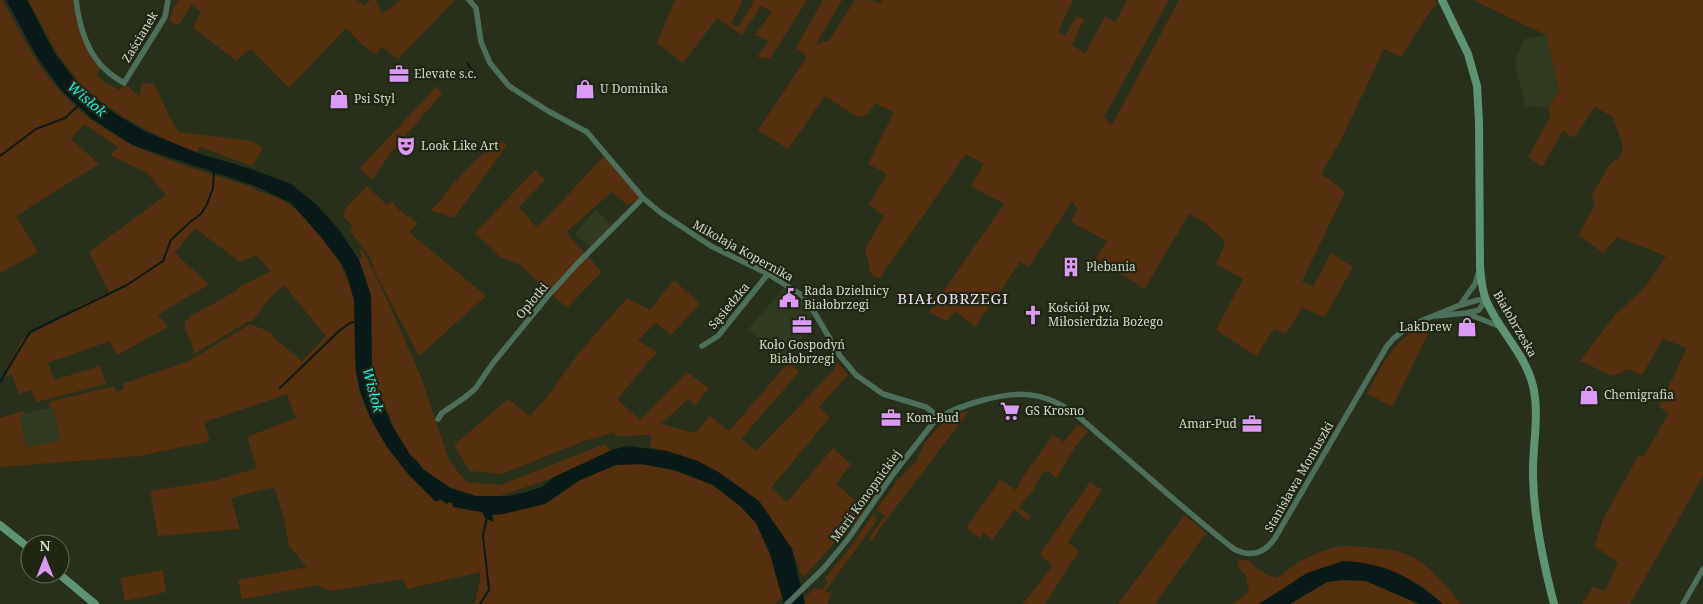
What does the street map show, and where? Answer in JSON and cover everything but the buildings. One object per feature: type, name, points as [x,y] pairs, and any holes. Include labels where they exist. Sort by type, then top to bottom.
[{"type":"street","name":"Zaścianek","points":[[76,0],[79,23],[94,56],[107,71],[124,83],[165,17],[168,0]]},
{"type":"street","points":[[469,0],[476,8],[480,0]]},
{"type":"street","name":"Białobrzeska","points":[[1442,0],[1468,54],[1477,86],[1480,121],[1480,267],[1482,288],[1486,300],[1524,362],[1535,396],[1533,451],[1535,516],[1554,604]]},
{"type":"street","name":"Mikołaja Kopernika","points":[[476,8],[480,42],[490,63],[510,86],[548,112],[586,132],[643,198],[661,213],[711,246],[768,274],[800,294],[810,305],[840,356],[856,375],[883,394],[918,404],[932,410],[940,417]]},
{"type":"street","name":"Opłotki","points":[[438,419],[442,413],[476,389],[493,363],[548,296],[643,198]]},
{"type":"street","points":[[1460,305],[1475,284],[1480,267]]},
{"type":"street","name":"Sąsiedzka","points":[[702,346],[718,336],[768,274]]},
{"type":"street","points":[[1434,316],[1478,310],[1482,308],[1486,300]]},
{"type":"street","name":"Stanisława Moniuszki","points":[[940,417],[959,407],[1013,393],[1031,394],[1055,402],[1082,419],[1234,549],[1241,553],[1257,553],[1270,545],[1275,538],[1387,346],[1394,338],[1411,325],[1472,301],[1486,300]]},
{"type":"street","points":[[1466,313],[1502,328]]},
{"type":"street","name":"Marii Konopnickiej","points":[[787,604],[824,568],[848,539],[894,473],[940,417]]},
{"type":"street","points":[[0,525],[20,542]]},
{"type":"street","points":[[1683,604],[1703,569]]},
{"type":"street","points":[[70,583],[95,604]]},
{"type":"shaded area","points":[[0,0],[2,0],[45,73],[66,98],[89,118],[113,134],[138,147],[193,168],[252,187],[255,190],[280,199],[298,211],[310,223],[342,268],[354,299],[355,365],[358,386],[365,407],[375,427],[394,456],[408,474],[435,501],[440,499],[452,503],[461,509],[482,512],[494,521],[492,515],[545,504],[580,480],[616,465],[641,464],[674,470],[713,485],[740,506],[756,523],[770,554],[782,597],[775,604],[472,604],[475,603],[480,572],[407,589],[403,579],[331,591],[318,585],[242,599],[238,580],[307,567],[289,546],[284,518],[274,487],[231,498],[240,529],[158,536],[150,491],[218,480],[257,468],[247,437],[296,418],[287,394],[204,422],[210,441],[139,456],[0,467],[0,418],[24,411],[25,414],[20,416],[26,447],[60,441],[53,407],[49,408],[49,404],[52,401],[111,387],[114,387],[116,392],[124,390],[123,385],[125,383],[187,362],[249,325],[270,332],[277,341],[298,357],[301,362],[326,336],[285,286],[275,292],[252,321],[247,322],[194,354],[185,329],[185,322],[191,316],[238,290],[237,288],[271,271],[256,255],[240,262],[195,228],[175,253],[209,285],[158,315],[168,327],[117,355],[109,341],[48,363],[54,380],[100,366],[106,384],[36,402],[31,390],[19,394],[12,375],[3,377],[22,339],[83,304],[109,292],[89,252],[166,195],[147,173],[110,155],[118,147],[84,124],[71,139],[99,164],[16,216],[38,252],[0,273]]},
{"type":"shaded area","points":[[28,0],[73,0],[78,23],[102,68],[96,75],[107,84],[120,90],[124,83],[140,97],[141,84],[154,84],[179,132],[252,141],[263,148],[252,166],[200,147],[196,153],[177,146],[123,117],[85,90],[58,55]]},
{"type":"shaded area","points":[[180,0],[357,0],[365,6],[370,0],[376,0],[382,14],[401,0],[455,0],[398,59],[382,47],[376,54],[362,45],[346,28],[289,88],[251,49],[236,61],[193,27],[201,12],[192,4],[180,23],[176,25],[169,21],[174,7]]},
{"type":"shaded area","points":[[675,0],[743,0],[731,24],[738,27],[754,2],[751,0],[807,0],[770,59],[757,57],[769,41],[755,35],[772,12],[761,6],[742,35],[717,18],[683,63],[657,43]]},
{"type":"shaded area","points":[[823,0],[842,0],[816,44],[829,41],[855,0],[871,0],[880,4],[882,0],[1073,0],[1058,32],[1065,36],[1076,16],[1084,19],[1072,45],[1085,53],[1105,17],[1116,22],[1127,0],[1169,0],[1104,117],[1110,124],[1113,123],[1179,0],[1435,0],[1437,4],[1429,13],[1401,57],[1384,49],[1341,140],[1321,174],[1345,192],[1302,281],[1313,287],[1331,253],[1353,267],[1325,317],[1302,308],[1286,334],[1274,329],[1256,356],[1216,330],[1243,279],[1216,264],[1224,246],[1224,240],[1204,222],[1189,214],[1144,290],[1133,281],[1096,259],[1107,241],[1071,222],[1078,209],[1072,201],[1029,267],[1020,262],[975,327],[955,311],[947,321],[929,312],[1004,204],[971,186],[984,164],[966,154],[879,279],[871,274],[865,249],[884,216],[869,204],[887,174],[868,164],[894,112],[875,103],[868,115],[857,117],[825,96],[788,149],[758,130],[807,57],[796,48]]},
{"type":"shaded area","points":[[1473,0],[1703,0],[1703,476],[1630,604],[1582,604],[1593,587],[1605,591],[1618,563],[1595,546],[1603,519],[1639,455],[1644,456],[1669,413],[1659,407],[1687,348],[1663,339],[1642,375],[1629,369],[1613,376],[1580,361],[1614,316],[1646,286],[1666,256],[1617,237],[1603,253],[1579,235],[1595,204],[1591,197],[1610,164],[1620,157],[1623,146],[1613,117],[1595,107],[1574,138],[1563,131],[1542,167],[1528,157],[1551,115],[1548,108],[1559,90],[1546,35]]},
{"type":"shaded area","points":[[1546,35],[1559,90],[1548,108],[1525,106],[1515,62],[1524,39]]},
{"type":"shaded area","points":[[437,86],[442,94],[393,150],[372,180],[360,168]]},
{"type":"shaded area","points":[[497,139],[507,145],[454,218],[431,210],[450,187]]},
{"type":"shaded area","points":[[604,156],[641,198],[627,205],[612,192],[566,232],[602,272],[567,308],[519,264],[499,256],[475,233],[535,170],[545,180],[519,207],[537,228]]},
{"type":"shaded area","points":[[367,186],[387,205],[392,201],[399,210],[418,223],[409,232],[486,296],[419,356],[373,268],[370,257],[350,230],[353,226],[343,216],[345,209]]},
{"type":"shaded area","points":[[596,210],[614,229],[593,249],[575,233]]},
{"type":"shaded area","points":[[362,249],[381,286],[421,377],[449,460],[466,482],[501,485],[605,444],[610,451],[550,479],[488,500],[452,488],[418,467],[397,435],[372,373],[371,295],[359,260],[362,256],[359,251]]},
{"type":"shaded area","points":[[674,280],[700,304],[671,335],[656,323],[638,340],[657,352],[617,399],[640,420],[687,372],[709,388],[695,405],[688,399],[661,424],[695,433],[710,416],[729,431],[789,362],[799,372],[741,439],[756,451],[834,370],[837,361],[848,375],[819,407],[830,417],[771,488],[787,502],[833,448],[851,464],[836,484],[868,511],[802,577],[792,549],[759,501],[681,455],[650,447],[651,435],[615,436],[615,432],[584,441],[502,474],[470,471],[454,445],[508,399],[530,416],[546,398],[578,354],[627,298],[650,310]]},
{"type":"shaded area","points":[[784,288],[794,293],[806,304],[812,313],[814,324],[784,362],[748,329]]},
{"type":"shaded area","points":[[1427,324],[1429,325],[1429,332],[1392,407],[1367,393],[1384,362],[1398,344]]},
{"type":"shaded area","points":[[53,407],[60,441],[26,447],[20,415]]},
{"type":"shaded area","points":[[970,410],[872,541],[868,539],[885,516],[876,510],[897,481],[916,462],[924,444],[939,426],[949,418]]},
{"type":"shaded area","points":[[1078,424],[1088,431],[1075,447],[1057,478],[1048,471],[1042,473],[1034,489],[1019,507],[1031,516],[1028,520],[1014,510],[992,540],[984,533],[980,538],[966,528],[1000,480],[1016,490],[1022,478],[1053,435],[1064,442]]},
{"type":"shaded area","points":[[1090,482],[1102,490],[1068,542],[1079,551],[1045,604],[1023,604],[1052,566],[1040,554]]},
{"type":"shaded area","points":[[873,514],[876,517],[876,522],[825,591],[828,593],[832,590],[828,604],[805,604],[804,598],[815,588],[823,588],[828,581],[825,578],[853,544]]},
{"type":"shaded area","points":[[1185,515],[1206,533],[1155,604],[1118,604]]},
{"type":"shaded area","points":[[1339,546],[1379,548],[1409,555],[1423,563],[1435,574],[1461,604],[1443,604],[1421,585],[1307,573],[1259,604],[1233,604],[1249,592],[1246,576],[1237,565],[1239,560],[1248,560],[1261,571],[1277,578],[1300,561]]},
{"type":"shaded area","points":[[163,570],[166,592],[125,601],[120,578]]},
{"type":"shaded area","points":[[1343,580],[1366,581],[1419,604],[1290,604],[1327,582]]},
{"type":"water","name":"Wisłok","points":[[6,0],[27,0],[54,52],[77,83],[114,113],[144,131],[203,155],[245,167],[291,184],[317,205],[340,231],[359,260],[371,295],[372,373],[383,403],[382,407],[385,409],[390,422],[411,456],[423,469],[450,488],[476,496],[507,496],[542,487],[554,477],[612,450],[627,446],[667,451],[698,461],[720,473],[759,501],[792,549],[805,604],[784,604],[770,554],[756,523],[740,506],[713,485],[674,470],[641,464],[616,465],[580,480],[545,504],[492,515],[494,522],[485,518],[482,512],[453,507],[452,503],[449,502],[447,504],[440,499],[435,501],[409,475],[387,447],[371,419],[361,394],[356,372],[354,300],[346,272],[320,236],[291,203],[255,186],[132,145],[91,118],[61,90],[37,57]]},
{"type":"water","points":[[1343,561],[1372,565],[1397,573],[1420,586],[1443,604],[1419,604],[1366,581],[1343,580],[1327,582],[1290,604],[1259,604],[1307,573]]},
{"type":"waterway","points":[[467,63],[477,77]]},
{"type":"waterway","name":"Wisłok","points":[[0,156],[36,129],[65,118],[79,105]]},
{"type":"waterway","points":[[0,382],[30,332],[127,285],[163,261],[171,240],[201,214],[207,204],[213,188],[214,170]]},
{"type":"waterway","points":[[280,388],[339,331],[350,323],[355,322]]},
{"type":"waterway","points":[[480,604],[489,590],[483,536],[487,517]]},
{"type":"place","name":"Elevate s.c.","points":[[399,74]]},
{"type":"place","name":"U Dominika","points":[[585,89]]},
{"type":"place","name":"Psi Styl","points":[[339,99]]},
{"type":"place","name":"Look Like Art","points":[[406,146]]},
{"type":"place","name":"Plebania","points":[[1071,267]]},
{"type":"place","name":"Rada Dzielnicy Białobrzegi","points":[[789,298]]},
{"type":"place","name":"Kościół pw. Miłosierdzia Bożego","points":[[1033,315]]},
{"type":"place","name":"Koło Gospodyń Białobrzegi","points":[[802,325]]},
{"type":"place","name":"LakDrew","points":[[1467,327]]},
{"type":"place","name":"Chemigrafia","points":[[1589,395]]},
{"type":"place","name":"GS Krosno","points":[[1010,411]]},
{"type":"place","name":"Kom-Bud","points":[[891,418]]},
{"type":"place","name":"Amar-Pud","points":[[1252,424]]},
{"type":"district","name":"BIAŁOBRZEGI","points":[[953,299]]}]
